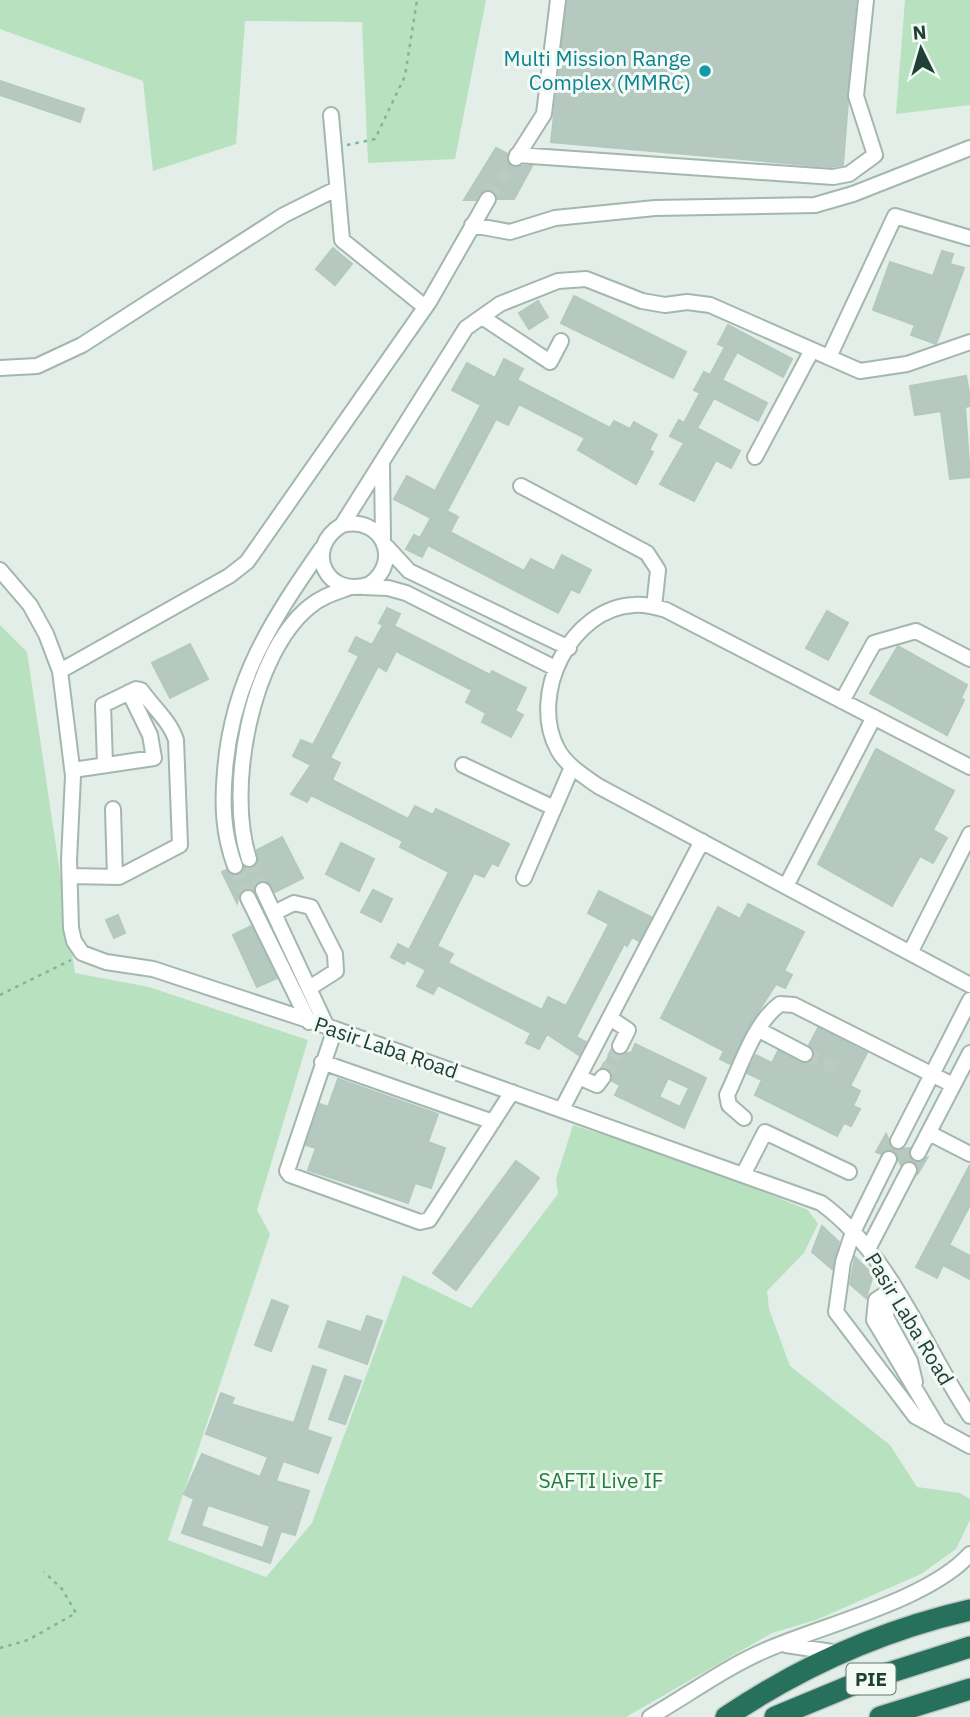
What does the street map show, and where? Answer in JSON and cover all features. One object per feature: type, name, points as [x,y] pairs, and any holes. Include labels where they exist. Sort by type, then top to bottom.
[{"type":"highway","points":[[726,1717],[764,1691],[840,1653],[931,1619],[970,1610]]},
{"type":"highway","name":"PIE","points":[[775,1717],[857,1683],[970,1647]]},
{"type":"highway","name":"PIE","points":[[880,1717],[970,1689]]},
{"type":"highway","points":[[925,1701],[970,1696]]},
{"type":"street","points":[[558,0],[544,114],[516,156],[833,177],[849,174],[875,155],[856,96],[866,0]]},
{"type":"street","points":[[331,115],[342,240],[425,307]]},
{"type":"street","points":[[471,225],[510,232],[555,218],[655,208],[815,205],[853,194],[970,148]]},
{"type":"street","points":[[0,368],[37,366],[82,345],[284,215],[336,189]]},
{"type":"street","points":[[60,671],[229,576],[247,562],[425,307],[488,199]]},
{"type":"street","points":[[829,357],[895,216],[970,238]]},
{"type":"street","points":[[235,866],[223,815],[226,759],[237,700],[270,625],[326,538],[342,525],[466,328],[500,304],[558,281],[586,279],[618,289],[642,301],[665,305],[687,302],[710,306],[860,371],[907,364],[970,342]]},
{"type":"street","points":[[482,317],[551,362],[561,341]]},
{"type":"street","points":[[755,457],[812,350]]},
{"type":"street","points":[[249,859],[242,834],[241,788],[254,703],[275,655],[296,619],[323,597],[355,588],[383,572],[385,543],[382,464]]},
{"type":"street","points":[[521,486],[647,553],[656,564],[659,578],[654,607]]},
{"type":"street","points":[[342,525],[360,523],[377,531],[409,570],[569,648]]},
{"type":"street","points":[[322,548],[321,559],[330,578],[355,588],[388,588],[406,593],[555,668]]},
{"type":"street","points":[[0,570],[30,605],[46,634],[60,671],[73,770],[71,928],[74,941],[82,953]]},
{"type":"street","points":[[968,761],[874,718],[666,610],[654,607],[634,604],[589,623],[555,668],[547,694],[548,719],[558,750],[572,767],[598,786],[970,985]]},
{"type":"street","points":[[842,701],[874,643],[908,631],[916,631],[970,659]]},
{"type":"street","points":[[70,876],[115,877],[176,849],[181,840],[178,763],[172,728],[149,705],[141,690],[129,692],[102,708],[106,764]]},
{"type":"street","points":[[73,770],[154,758],[150,735],[129,692]]},
{"type":"street","points":[[786,886],[874,718]]},
{"type":"street","points":[[463,765],[554,808]]},
{"type":"street","points":[[524,878],[572,767]]},
{"type":"street","points":[[113,809],[115,877]]},
{"type":"street","points":[[910,953],[970,834]]},
{"type":"street","points":[[562,1109],[702,841]]},
{"type":"street","points":[[263,890],[331,1028],[287,1168],[288,1173],[420,1223],[429,1220],[512,1092]]},
{"type":"street","points":[[248,898],[309,1022]]},
{"type":"street","points":[[274,912],[294,903],[311,907],[335,954],[336,971],[311,987]]},
{"type":"street","name":"Pasir Laba Road","points":[[82,953],[106,962],[153,969],[331,1028],[744,1173],[821,1203],[868,1249],[898,1294],[949,1386],[970,1416]]},
{"type":"street","points":[[898,1141],[970,1000]]},
{"type":"street","points":[[744,1118],[729,1105],[727,1095],[759,1030],[770,1012],[780,1004],[794,1005],[953,1085]]},
{"type":"street","points":[[610,1018],[628,1030],[620,1046]]},
{"type":"street","points":[[759,1030],[806,1054]]},
{"type":"street","points":[[918,1153],[970,1054]]},
{"type":"street","points":[[322,1062],[493,1122]]},
{"type":"street","points":[[579,1077],[597,1085],[603,1077]]},
{"type":"street","points":[[744,1173],[765,1132],[849,1172]]},
{"type":"street","points":[[929,1133],[970,1154]]},
{"type":"street","points":[[889,1159],[853,1232],[843,1262],[836,1312],[915,1416],[970,1446]]},
{"type":"street","points":[[868,1249],[909,1170]]},
{"type":"street","points":[[898,1294],[876,1300],[874,1320],[939,1431]]},
{"type":"street","points":[[650,1717],[764,1651],[904,1596],[970,1554]]},
{"type":"street","points":[[781,1644],[840,1653]]},
{"type":"path","points":[[333,148],[375,139],[405,76],[417,0]]},
{"type":"path","points":[[0,995],[82,953]]},
{"type":"path","points":[[0,1648],[28,1640],[76,1613],[62,1589],[44,1572]]},
{"type":"green space","points":[[0,0],[486,0],[455,159],[368,163],[362,22],[245,21],[236,144],[153,171],[143,81],[0,29]]},
{"type":"green space","points":[[905,0],[970,0],[970,105],[896,114]]},
{"type":"green space","name":"SAFTI Live IF","points":[[0,625],[27,652],[75,973],[149,987],[308,1040],[257,1210],[270,1234],[168,1540],[266,1577],[312,1523],[403,1275],[471,1308],[558,1194],[556,1179],[573,1125],[700,1166],[808,1210],[818,1224],[804,1253],[767,1291],[769,1309],[790,1366],[890,1445],[917,1487],[960,1493],[970,1499],[970,1520],[956,1549],[921,1574],[816,1620],[772,1633],[626,1717],[0,1717]]},
{"type":"building","name":"Multi Mission Range Complex (MMRC)","points":[[567,0],[856,0],[843,165],[830,167],[551,142]]},
{"type":"building","points":[[0,81],[84,109],[80,122],[0,95]]},
{"type":"building","points":[[496,148],[508,154],[507,162],[511,166],[532,166],[514,199],[498,199],[489,189],[483,191],[477,200],[464,200]]},
{"type":"building","points":[[333,248],[352,264],[335,285],[316,269]]},
{"type":"building","points":[[942,251],[953,254],[950,264],[964,268],[936,344],[911,335],[915,325],[873,310],[890,262],[933,276]]},
{"type":"building","points":[[574,296],[686,352],[673,378],[561,323]]},
{"type":"building","points":[[538,301],[548,317],[529,329],[519,313]]},
{"type":"building","points":[[728,325],[792,359],[783,377],[737,352],[722,380],[767,403],[758,421],[714,398],[697,428],[740,451],[731,468],[716,460],[694,501],[660,484],[684,443],[670,436],[679,420],[684,423],[700,393],[694,390],[704,372],[710,375],[725,347],[718,344]]},
{"type":"building","points":[[504,359],[523,369],[517,380],[610,428],[614,421],[630,429],[634,422],[657,435],[649,450],[653,452],[636,484],[578,450],[585,438],[519,404],[508,425],[496,419],[447,511],[458,517],[450,532],[524,571],[531,559],[554,571],[562,555],[591,570],[579,593],[571,589],[558,613],[428,545],[422,557],[406,549],[414,535],[420,538],[431,518],[394,499],[407,476],[435,491],[481,405],[452,390],[467,363],[495,378]]},
{"type":"building","points":[[966,376],[970,398],[970,406],[965,407],[970,477],[950,479],[941,411],[915,415],[910,386]]},
{"type":"building","points":[[387,608],[400,614],[394,626],[490,675],[492,671],[526,688],[515,711],[523,715],[511,737],[482,722],[486,713],[466,702],[472,690],[396,651],[386,671],[378,666],[330,758],[340,763],[332,780],[408,819],[415,806],[433,815],[436,809],[509,844],[498,866],[492,863],[484,877],[474,873],[437,946],[453,954],[448,963],[542,1010],[548,997],[566,1006],[609,924],[588,913],[599,891],[651,917],[639,941],[632,937],[627,946],[624,944],[576,1037],[586,1042],[579,1055],[547,1034],[539,1049],[526,1043],[531,1033],[438,985],[433,994],[417,986],[426,970],[407,960],[404,964],[391,957],[398,944],[409,950],[449,872],[400,847],[403,841],[311,795],[307,802],[291,794],[311,765],[293,756],[301,740],[313,745],[359,656],[349,651],[356,637],[372,645],[383,625],[379,623]]},
{"type":"building","points":[[827,611],[848,623],[828,660],[806,648]]},
{"type":"building","points":[[190,644],[208,679],[170,698],[152,663]]},
{"type":"building","points":[[898,646],[967,685],[961,698],[964,700],[947,735],[870,693]]},
{"type":"building","points":[[876,749],[954,791],[933,830],[947,838],[933,863],[920,856],[892,906],[818,864]]},
{"type":"building","points":[[282,837],[303,878],[275,892],[269,883],[260,881],[254,890],[248,888],[240,892],[237,903],[222,872],[226,870],[237,875],[244,867],[255,866],[258,861],[257,850]]},
{"type":"building","points":[[341,843],[374,859],[359,891],[326,874]]},
{"type":"building","points":[[373,890],[392,899],[381,922],[361,912]]},
{"type":"building","points":[[748,904],[804,932],[784,971],[792,975],[785,988],[776,984],[747,1029],[730,1064],[720,1059],[724,1051],[661,1018],[718,907],[740,919]]},
{"type":"building","points":[[118,915],[125,933],[114,938],[106,920]]},
{"type":"building","points":[[251,926],[277,978],[257,987],[233,935]]},
{"type":"building","points":[[818,1028],[867,1053],[850,1086],[860,1091],[853,1106],[860,1109],[851,1126],[844,1123],[837,1136],[755,1095],[762,1080],[747,1073],[756,1055],[772,1063],[778,1051],[801,1063],[811,1062],[815,1053],[809,1045]]},
{"type":"building","points":[[635,1044],[706,1078],[684,1128],[615,1095],[620,1085],[612,1081],[612,1073],[603,1067],[612,1050],[621,1055],[632,1052]],"holes":[[[668,1078],[689,1088],[680,1107],[659,1097]]]},
{"type":"building","points":[[338,1079],[438,1114],[428,1142],[445,1148],[431,1188],[415,1183],[408,1203],[308,1170],[316,1148],[306,1145],[320,1104],[328,1107]]},
{"type":"building","points":[[886,1134],[893,1149],[910,1148],[908,1154],[913,1161],[919,1162],[927,1158],[917,1175],[918,1169],[914,1162],[908,1161],[901,1165],[894,1151],[888,1150],[881,1154],[876,1152]]},
{"type":"building","points":[[516,1161],[539,1178],[456,1290],[433,1273]]},
{"type":"building","points":[[970,1165],[970,1205],[949,1245],[970,1256],[970,1279],[943,1265],[937,1278],[916,1267]]},
{"type":"building","points":[[822,1226],[839,1242],[832,1269],[812,1252]]},
{"type":"building","points":[[855,1257],[873,1275],[866,1298],[850,1284]]},
{"type":"building","points":[[272,1300],[288,1306],[271,1351],[255,1345]]},
{"type":"building","points":[[367,1316],[382,1321],[367,1364],[319,1347],[328,1321],[361,1332]]},
{"type":"building","points":[[313,1366],[326,1370],[307,1430],[331,1438],[318,1473],[283,1461],[276,1481],[309,1491],[295,1535],[281,1531],[270,1563],[182,1533],[194,1499],[184,1494],[202,1454],[260,1477],[268,1457],[206,1434],[221,1393],[234,1398],[231,1404],[294,1423]],"holes":[[[208,1505],[270,1526],[263,1548],[201,1526]]]},
{"type":"building","points":[[345,1376],[361,1381],[345,1424],[329,1419]]},
{"type":"tunnel","points":[[488,199],[516,158]]},
{"type":"tunnel","points":[[249,859],[263,890]]},
{"type":"tunnel","points":[[235,866],[248,898]]},
{"type":"tunnel","points":[[603,1077],[620,1046]]},
{"type":"tunnel","points":[[805,1054],[845,1071]]},
{"type":"place","name":"Multi Mission Range Complex (MMRC)","points":[[705,71]]}]
